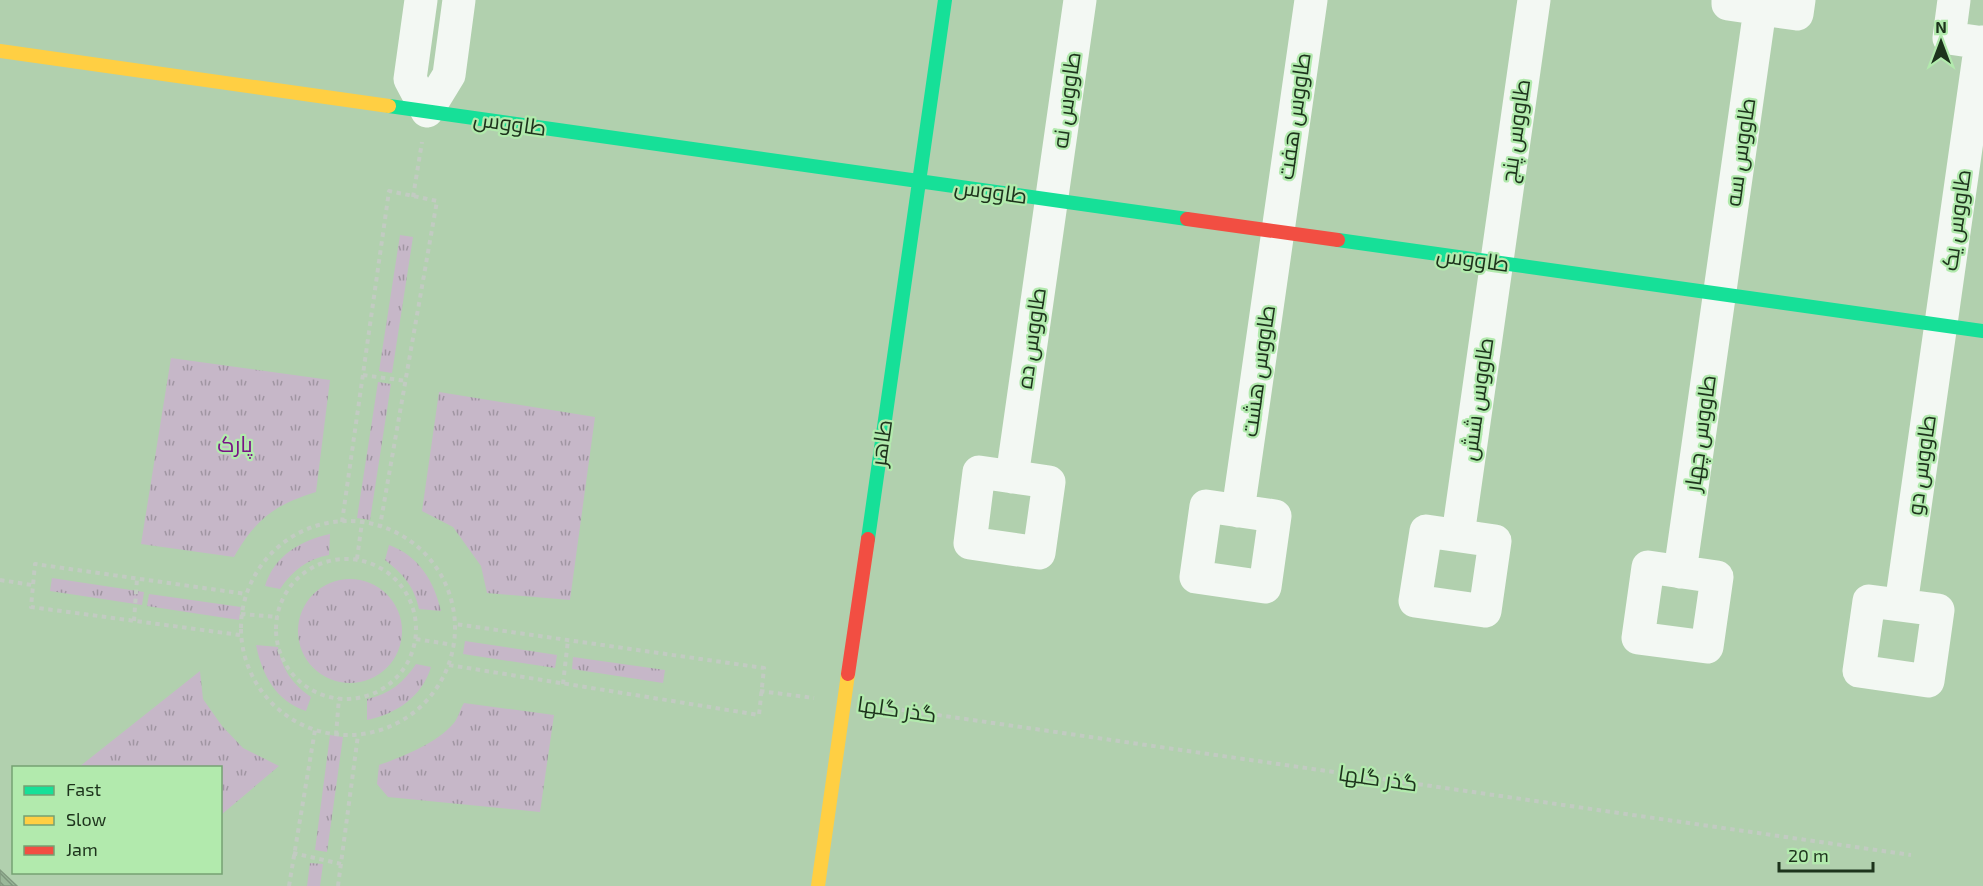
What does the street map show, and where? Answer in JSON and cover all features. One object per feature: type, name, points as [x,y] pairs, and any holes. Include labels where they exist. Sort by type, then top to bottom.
[{"type":"street","points":[[421,0],[410,79],[427,111]]},
{"type":"street","points":[[427,111],[448,75],[459,0]]},
{"type":"street","name":"طاهر","points":[[818,886],[945,0]]},
{"type":"street","name":"طاووس نه","points":[[1051,200],[1080,0]]},
{"type":"street","name":"طاووس هفت","points":[[1278,232],[1311,0]]},
{"type":"street","name":"طاووس پنج","points":[[1497,263],[1534,0]]},
{"type":"street","points":[[1728,0],[1728,4],[1797,14],[1799,0]]},
{"type":"street","points":[[1954,0],[1949,38],[1982,43]]},
{"type":"street","name":"طاووس سه","points":[[1719,294],[1760,9]]},
{"type":"street","name":"طاووس یک","points":[[1941,325],[1982,43]]},
{"type":"street","name":"طاووس","points":[[0,51],[1983,331]]},
{"type":"street","name":"طاووس ده","points":[[1012,477],[1051,200]]},
{"type":"street","name":"طاووس هشت","points":[[1238,511],[1278,232]]},
{"type":"street","name":"طاووس شش","points":[[1458,535],[1497,263]]},
{"type":"street","name":"طاووس چهار","points":[[1680,572],[1719,294]]},
{"type":"street","name":"طاووس دو","points":[[1901,605],[1941,325]]},
{"type":"path","points":[[413,197],[427,111]]},
{"type":"path","points":[[342,522],[389,191],[437,201],[380,526]]},
{"type":"path","points":[[363,375],[406,381]]},
{"type":"path","points":[[342,522],[362,522],[380,526],[410,541],[433,564],[448,592],[455,624],[454,645],[448,665],[434,692],[414,713],[387,728],[358,735],[336,735],[315,730],[286,716],[263,694],[247,666],[240,635],[241,614],[246,594],[260,566],[283,543],[311,528],[342,522]]},
{"type":"path","points":[[357,560],[362,522]]},
{"type":"path","points":[[357,560],[374,564],[393,576],[408,595],[416,616],[416,639],[409,661],[395,680],[376,693],[353,699],[330,697],[309,688],[292,673],[280,653],[276,630],[279,607],[290,587],[307,571],[328,561],[357,560]]},
{"type":"path","points":[[240,635],[31,607],[35,564],[246,594]]},
{"type":"path","points":[[134,621],[137,579]]},
{"type":"path","points":[[0,580],[32,585]]},
{"type":"path","points":[[241,614],[278,617]]},
{"type":"path","points":[[448,665],[759,715],[764,668],[455,624]]},
{"type":"path","points":[[416,639],[454,645]]},
{"type":"path","points":[[563,684],[568,640]]},
{"type":"path","name":"گذر گلها","points":[[760,692],[844,701],[1911,855]]},
{"type":"path","points":[[336,735],[339,698]]},
{"type":"path","points":[[289,886],[315,730]]},
{"type":"path","points":[[338,886],[358,735]]},
{"type":"path","points":[[293,854],[341,864]]},
{"type":"green space","points":[[400,235],[413,237],[392,373],[379,371]]},
{"type":"green space","name":"پارک","points":[[171,358],[330,380],[316,492],[289,502],[268,515],[250,533],[234,557],[141,544]]},
{"type":"green space","points":[[378,382],[391,384],[370,520],[357,518]]},
{"type":"green space","points":[[439,392],[595,417],[570,600],[487,593],[481,566],[453,527],[422,511]]},
{"type":"green space","points":[[330,534],[329,555],[314,559],[301,567],[280,589],[265,586],[275,566],[290,551],[309,540]]},
{"type":"green space","points":[[389,545],[409,556],[424,571],[441,611],[419,609],[407,581],[385,560]]},
{"type":"green space","points":[[52,578],[144,592],[142,605],[50,591]]},
{"type":"green space","points":[[350,579],[370,583],[387,594],[398,611],[402,631],[398,651],[387,668],[370,679],[350,683],[330,679],[313,668],[302,651],[298,631],[302,611],[313,594],[330,583]]},
{"type":"green space","points":[[149,594],[241,607],[239,620],[147,606]]},
{"type":"green space","points":[[465,641],[557,655],[555,668],[463,654]]},
{"type":"green space","points":[[256,645],[278,647],[289,675],[298,687],[311,697],[306,711],[286,701],[272,686],[262,667]]},
{"type":"green space","points":[[573,657],[665,670],[663,683],[572,669]]},
{"type":"green space","points":[[416,664],[431,667],[427,678],[414,695],[398,709],[367,720],[367,699],[383,694],[396,686]]},
{"type":"green space","points":[[200,671],[203,699],[222,726],[243,748],[279,766],[222,814],[222,766],[80,766]]},
{"type":"green space","points":[[464,703],[554,715],[540,812],[388,797],[377,784],[379,765],[408,754],[438,737],[455,722]]},
{"type":"green space","points":[[330,735],[343,737],[327,852],[315,850]]},
{"type":"green space","points":[[310,863],[323,864],[320,886],[307,886]]},
{"type":"building","points":[[0,870],[17,886],[0,886]]},
{"type":"traffic: fast","points":[[868,539],[945,0]]},
{"type":"traffic: fast","points":[[389,106],[1187,219]]},
{"type":"traffic: fast","points":[[1338,240],[1983,331]]},
{"type":"traffic: slow","points":[[0,51],[389,106]]},
{"type":"traffic: slow","points":[[818,886],[848,674]]},
{"type":"traffic: jam","points":[[1187,219],[1338,240]]},
{"type":"traffic: jam","points":[[848,674],[868,539]]}]
